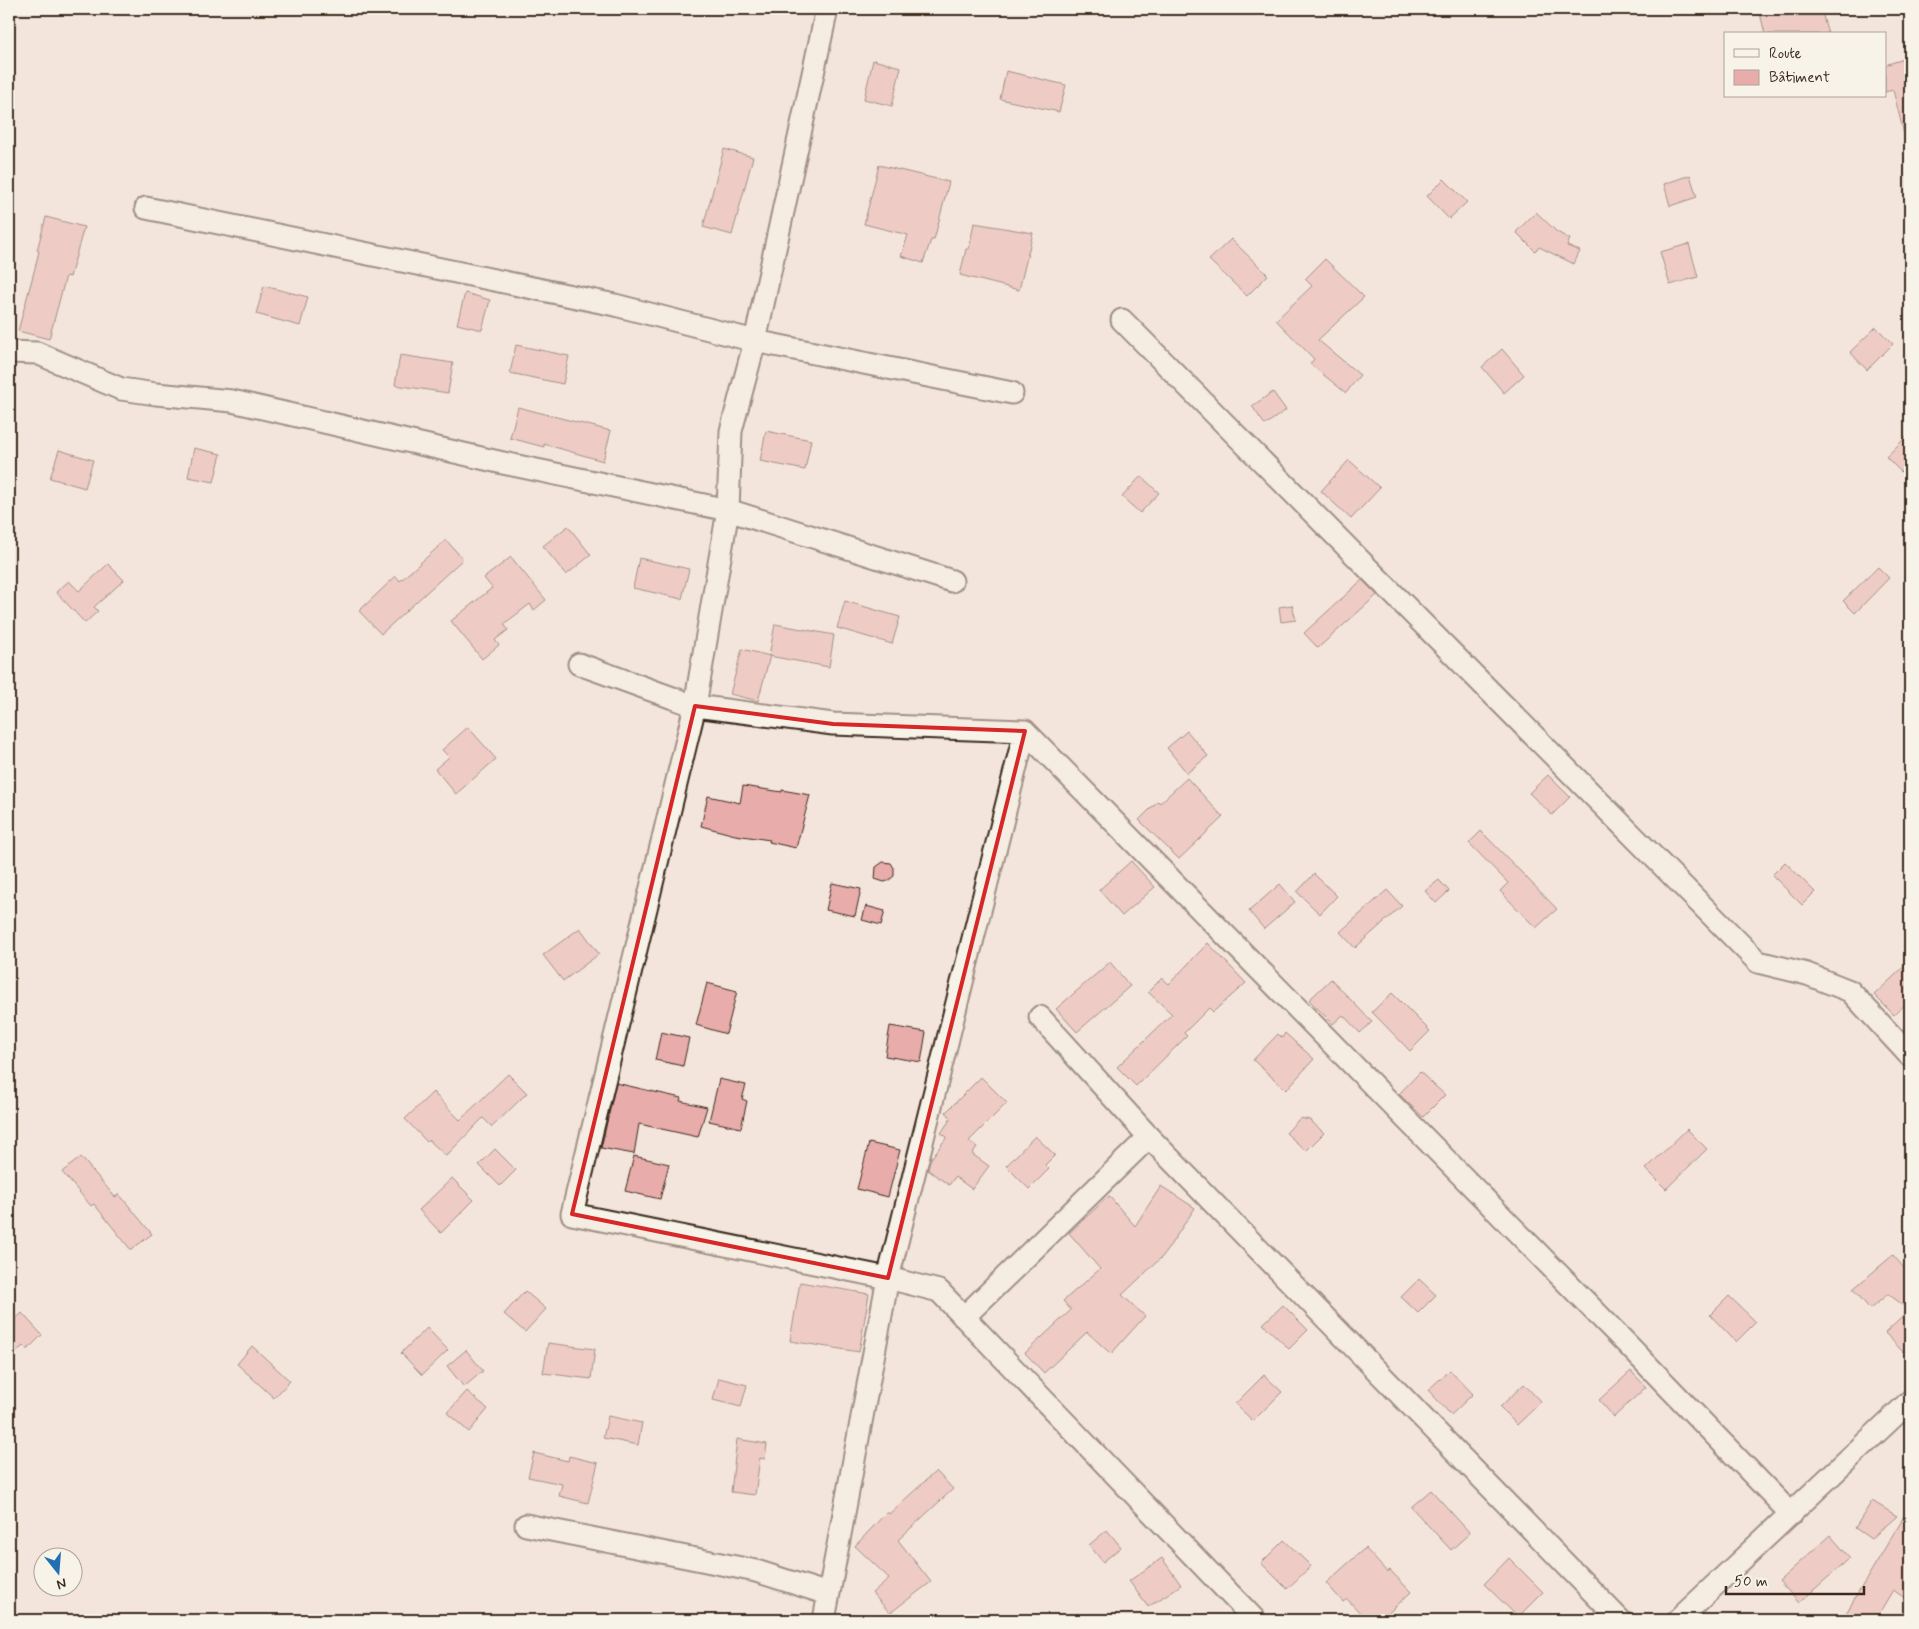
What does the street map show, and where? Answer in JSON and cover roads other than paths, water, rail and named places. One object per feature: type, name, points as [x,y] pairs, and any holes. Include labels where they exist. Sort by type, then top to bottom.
[{"type":"street","points":[[827,9],[755,341],[731,431],[728,510],[695,706],[572,1214],[888,1278],[939,1292],[1255,1620]]},
{"type":"street","points":[[146,208],[615,305],[755,341],[1012,393]]},
{"type":"street","points":[[1122,320],[1758,962],[1807,974],[1850,991],[1910,1056]]},
{"type":"street","points":[[9,352],[37,353],[121,389],[232,401],[503,463],[728,510],[952,581]]},
{"type":"street","points":[[580,664],[695,706],[833,724],[1025,731],[1621,1338],[1791,1514]]},
{"type":"street","points":[[824,1620],[888,1278],[1025,731]]},
{"type":"street","points":[[1040,1017],[1149,1137],[1620,1620]]},
{"type":"street","points":[[964,1317],[1149,1137]]},
{"type":"street","points":[[1678,1620],[1910,1401]]},
{"type":"street","points":[[526,1525],[756,1571],[828,1594]]}]
